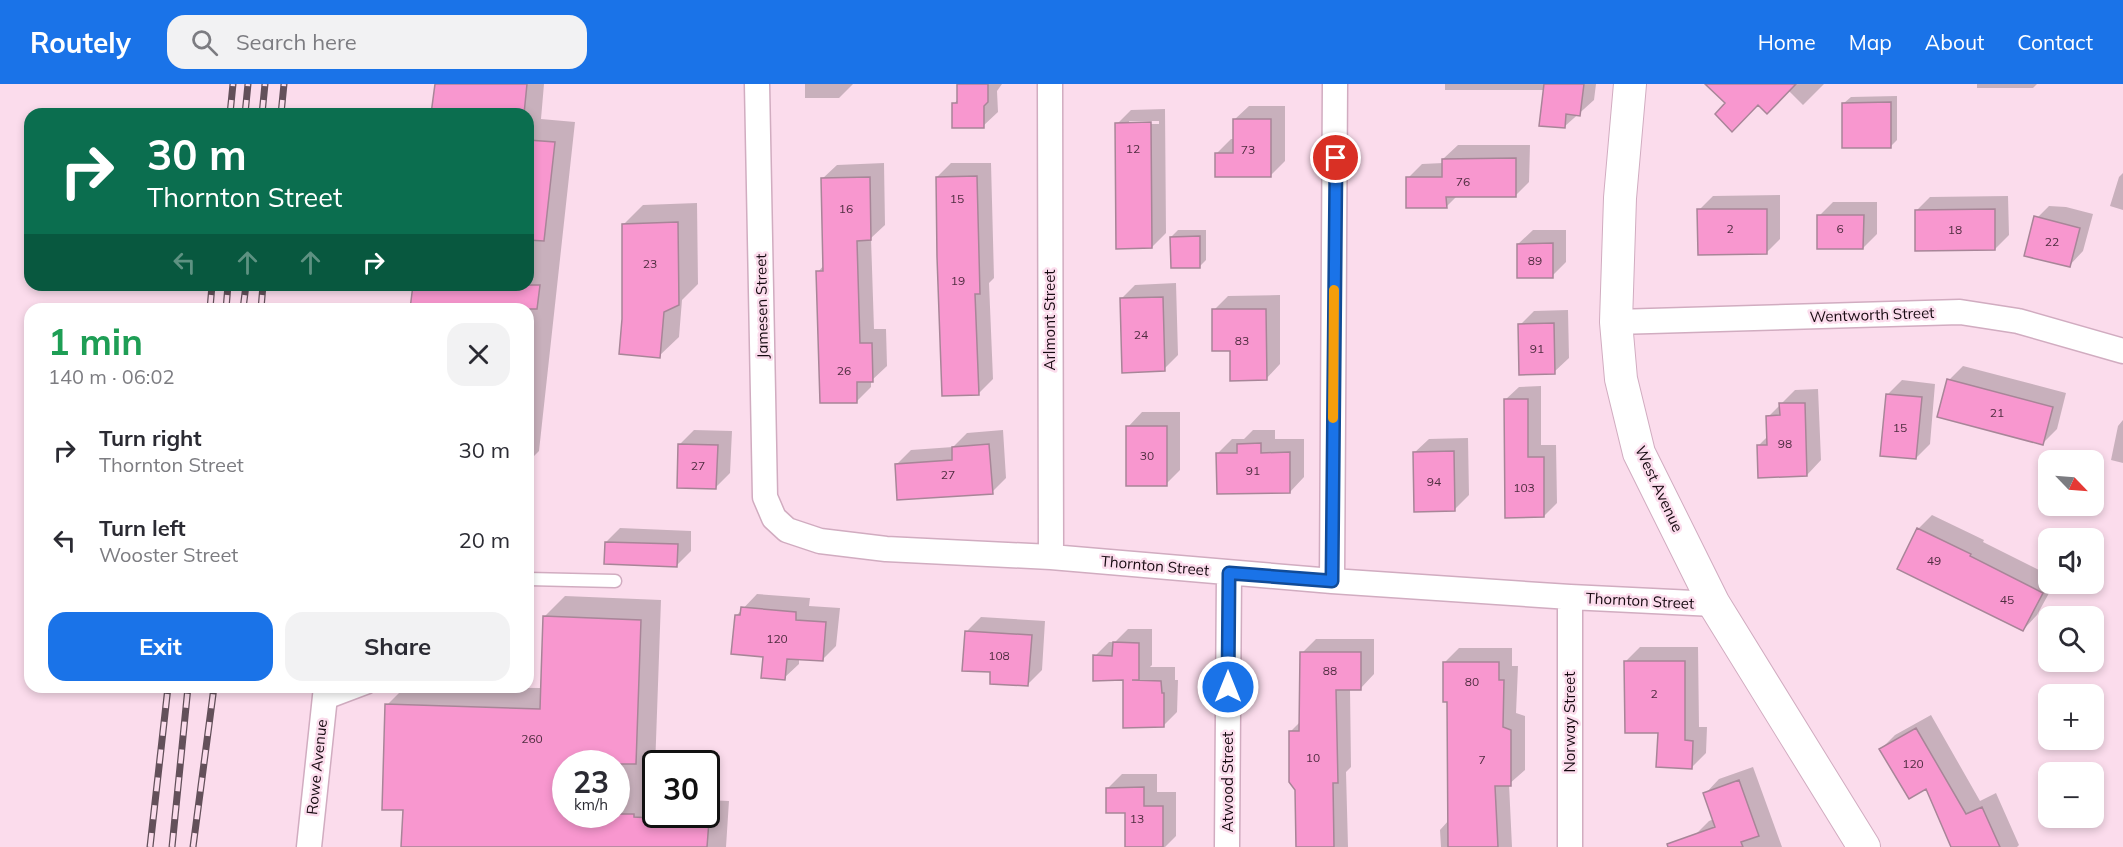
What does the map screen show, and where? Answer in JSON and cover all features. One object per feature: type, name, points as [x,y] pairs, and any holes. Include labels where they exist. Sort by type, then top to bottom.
[{"type":"street","name":"Jamesen Street","points":[[757,84],[765,497],[779,525]]},
{"type":"street","name":"Arlmont Street","points":[[1050,84],[1051,557]]},
{"type":"street","points":[[1332,581],[1335,84]]},
{"type":"street","name":"West Avenue","points":[[1630,84],[1620,198],[1616,322],[1622,379],[1639,453],[1714,604],[1864,847]]},
{"type":"street","name":"Wentworth Street","points":[[1616,322],[1960,312],[2018,321],[2123,351]]},
{"type":"street","name":"Thornton Street","points":[[779,525],[798,535],[820,541],[886,549],[1051,557],[1332,581],[1714,604]]},
{"type":"street","name":"Atwood Street","points":[[1227,847],[1229,573]]},
{"type":"street","name":"Norway Street","points":[[1570,597],[1570,847]]},
{"type":"street","name":"Rowe Avenue","points":[[309,847],[325,695]]},
{"type":"lane","points":[[534,579],[615,581]]},
{"type":"building","points":[[435,84],[527,84],[525,108],[432,108]]},
{"type":"building","points":[[957,84],[988,84],[988,102],[984,106],[984,128],[952,128],[952,103],[957,103]]},
{"type":"building","points":[[1544,84],[1584,84],[1580,116],[1566,114],[1565,128],[1539,126]]},
{"type":"building","points":[[1705,84],[1796,84],[1767,114],[1758,105],[1732,132],[1715,114],[1725,103]]},
{"type":"building","points":[[1891,102],[1891,148],[1842,148],[1842,103]]},
{"type":"building","points":[[1233,119],[1271,119],[1271,177],[1215,177],[1215,153],[1233,153]]},
{"type":"building","points":[[1151,122],[1152,248],[1116,249],[1115,123]]},
{"type":"building","points":[[534,140],[555,142],[544,241],[534,240]]},
{"type":"building","points":[[1516,158],[1516,197],[1446,197],[1447,208],[1406,208],[1406,177],[1442,177],[1442,159]]},
{"type":"building","points":[[977,176],[980,294],[975,294],[979,395],[942,396],[936,177]]},
{"type":"building","points":[[870,177],[871,240],[857,241],[860,343],[872,343],[873,382],[857,382],[857,403],[820,403],[816,271],[823,271],[821,178]]},
{"type":"building","points":[[1697,209],[1767,209],[1767,254],[1698,255]]},
{"type":"building","points":[[1995,209],[1995,250],[1915,251],[1915,210]]},
{"type":"building","points":[[1817,215],[1864,215],[1863,249],[1817,249]]},
{"type":"building","points":[[2034,216],[2080,228],[2070,267],[2024,256]]},
{"type":"building","points":[[678,222],[679,305],[664,312],[660,358],[619,354],[622,319],[622,224]]},
{"type":"building","points":[[1200,236],[1200,268],[1171,268],[1170,237]]},
{"type":"building","points":[[1553,243],[1553,278],[1517,278],[1517,244]]},
{"type":"building","points":[[534,285],[540,285],[537,309],[534,309],[534,303],[411,303],[412,291],[534,291]]},
{"type":"building","points":[[1163,297],[1165,371],[1122,373],[1120,298]]},
{"type":"building","points":[[1212,309],[1266,309],[1267,380],[1230,381],[1230,351],[1212,351]]},
{"type":"building","points":[[1554,323],[1555,374],[1519,375],[1518,324]]},
{"type":"building","points":[[1947,379],[2053,407],[2043,445],[1937,417]]},
{"type":"building","points":[[1886,394],[1922,397],[1916,459],[1880,456]]},
{"type":"building","points":[[1504,399],[1528,399],[1528,457],[1544,457],[1544,517],[1505,518]]},
{"type":"building","points":[[1779,403],[1805,403],[1807,476],[1758,478],[1757,445],[1767,445],[1766,416],[1780,415]]},
{"type":"building","points":[[1126,426],[1167,426],[1167,486],[1126,486]]},
{"type":"building","points":[[1261,443],[1261,453],[1290,452],[1290,493],[1217,494],[1216,453],[1237,453],[1237,444]]},
{"type":"building","points":[[678,444],[718,445],[716,489],[677,488]]},
{"type":"building","points":[[989,444],[993,494],[897,500],[895,464],[952,460],[952,447]]},
{"type":"building","points":[[1454,451],[1455,511],[1414,512],[1413,452]]},
{"type":"building","points":[[1917,528],[1971,554],[1970,556],[2038,590],[2038,594],[2042,594],[2023,631],[1897,569]]},
{"type":"building","points":[[605,542],[678,544],[677,567],[604,564]]},
{"type":"building","points":[[741,607],[796,612],[796,620],[826,622],[823,661],[787,659],[785,680],[761,678],[763,657],[731,654],[735,615],[740,615]]},
{"type":"building","points":[[543,616],[641,620],[636,764],[630,764],[630,750],[552,750],[552,828],[630,828],[630,814],[634,814],[634,817],[642,817],[642,828],[708,828],[707,847],[401,847],[403,810],[382,810],[385,704],[540,709]]},
{"type":"building","points":[[965,631],[1032,635],[1028,686],[990,684],[990,672],[962,671]]},
{"type":"building","points":[[1113,642],[1139,643],[1139,680],[1132,680],[1161,681],[1162,693],[1164,693],[1164,727],[1123,728],[1123,680],[1093,681],[1093,655],[1112,656]]},
{"type":"building","points":[[1300,652],[1361,652],[1361,690],[1336,690],[1338,783],[1333,783],[1334,847],[1296,847],[1295,790],[1289,782],[1289,731],[1299,731]]},
{"type":"building","points":[[1624,661],[1685,661],[1685,740],[1693,741],[1692,769],[1656,767],[1658,733],[1625,733]]},
{"type":"building","points":[[1443,662],[1499,662],[1499,680],[1504,680],[1503,727],[1511,730],[1511,786],[1495,786],[1498,847],[1448,847],[1447,702],[1443,702]]},
{"type":"building","points":[[1916,728],[1966,814],[1982,807],[2000,847],[1951,847],[1926,789],[1909,799],[1879,749]]},
{"type":"building","points":[[1739,780],[1759,836],[1741,842],[1743,847],[1668,847],[1667,844],[1715,827],[1703,793]]},
{"type":"building","points":[[1144,787],[1144,806],[1163,806],[1163,847],[1125,847],[1125,813],[1106,813],[1106,788]]},
{"type":"railway","points":[[231,108],[233,84]]},
{"type":"railway","points":[[246,108],[248,84]]},
{"type":"railway","points":[[263,108],[265,84]]},
{"type":"railway","points":[[282,108],[284,84]]},
{"type":"railway","points":[[210,303],[212,291]]},
{"type":"railway","points":[[226,303],[228,291]]},
{"type":"railway","points":[[244,303],[245,291]]},
{"type":"railway","points":[[262,291],[262,303]]},
{"type":"railway","points":[[150,847],[167,693]]},
{"type":"railway","points":[[172,847],[187,693]]},
{"type":"railway","points":[[193,847],[213,693]]},
{"type":"slow traffic","points":[[1333,418],[1334,290]]},
{"type":"route","points":[[1228,687],[1229,573],[1332,581],[1336,158]]}]
